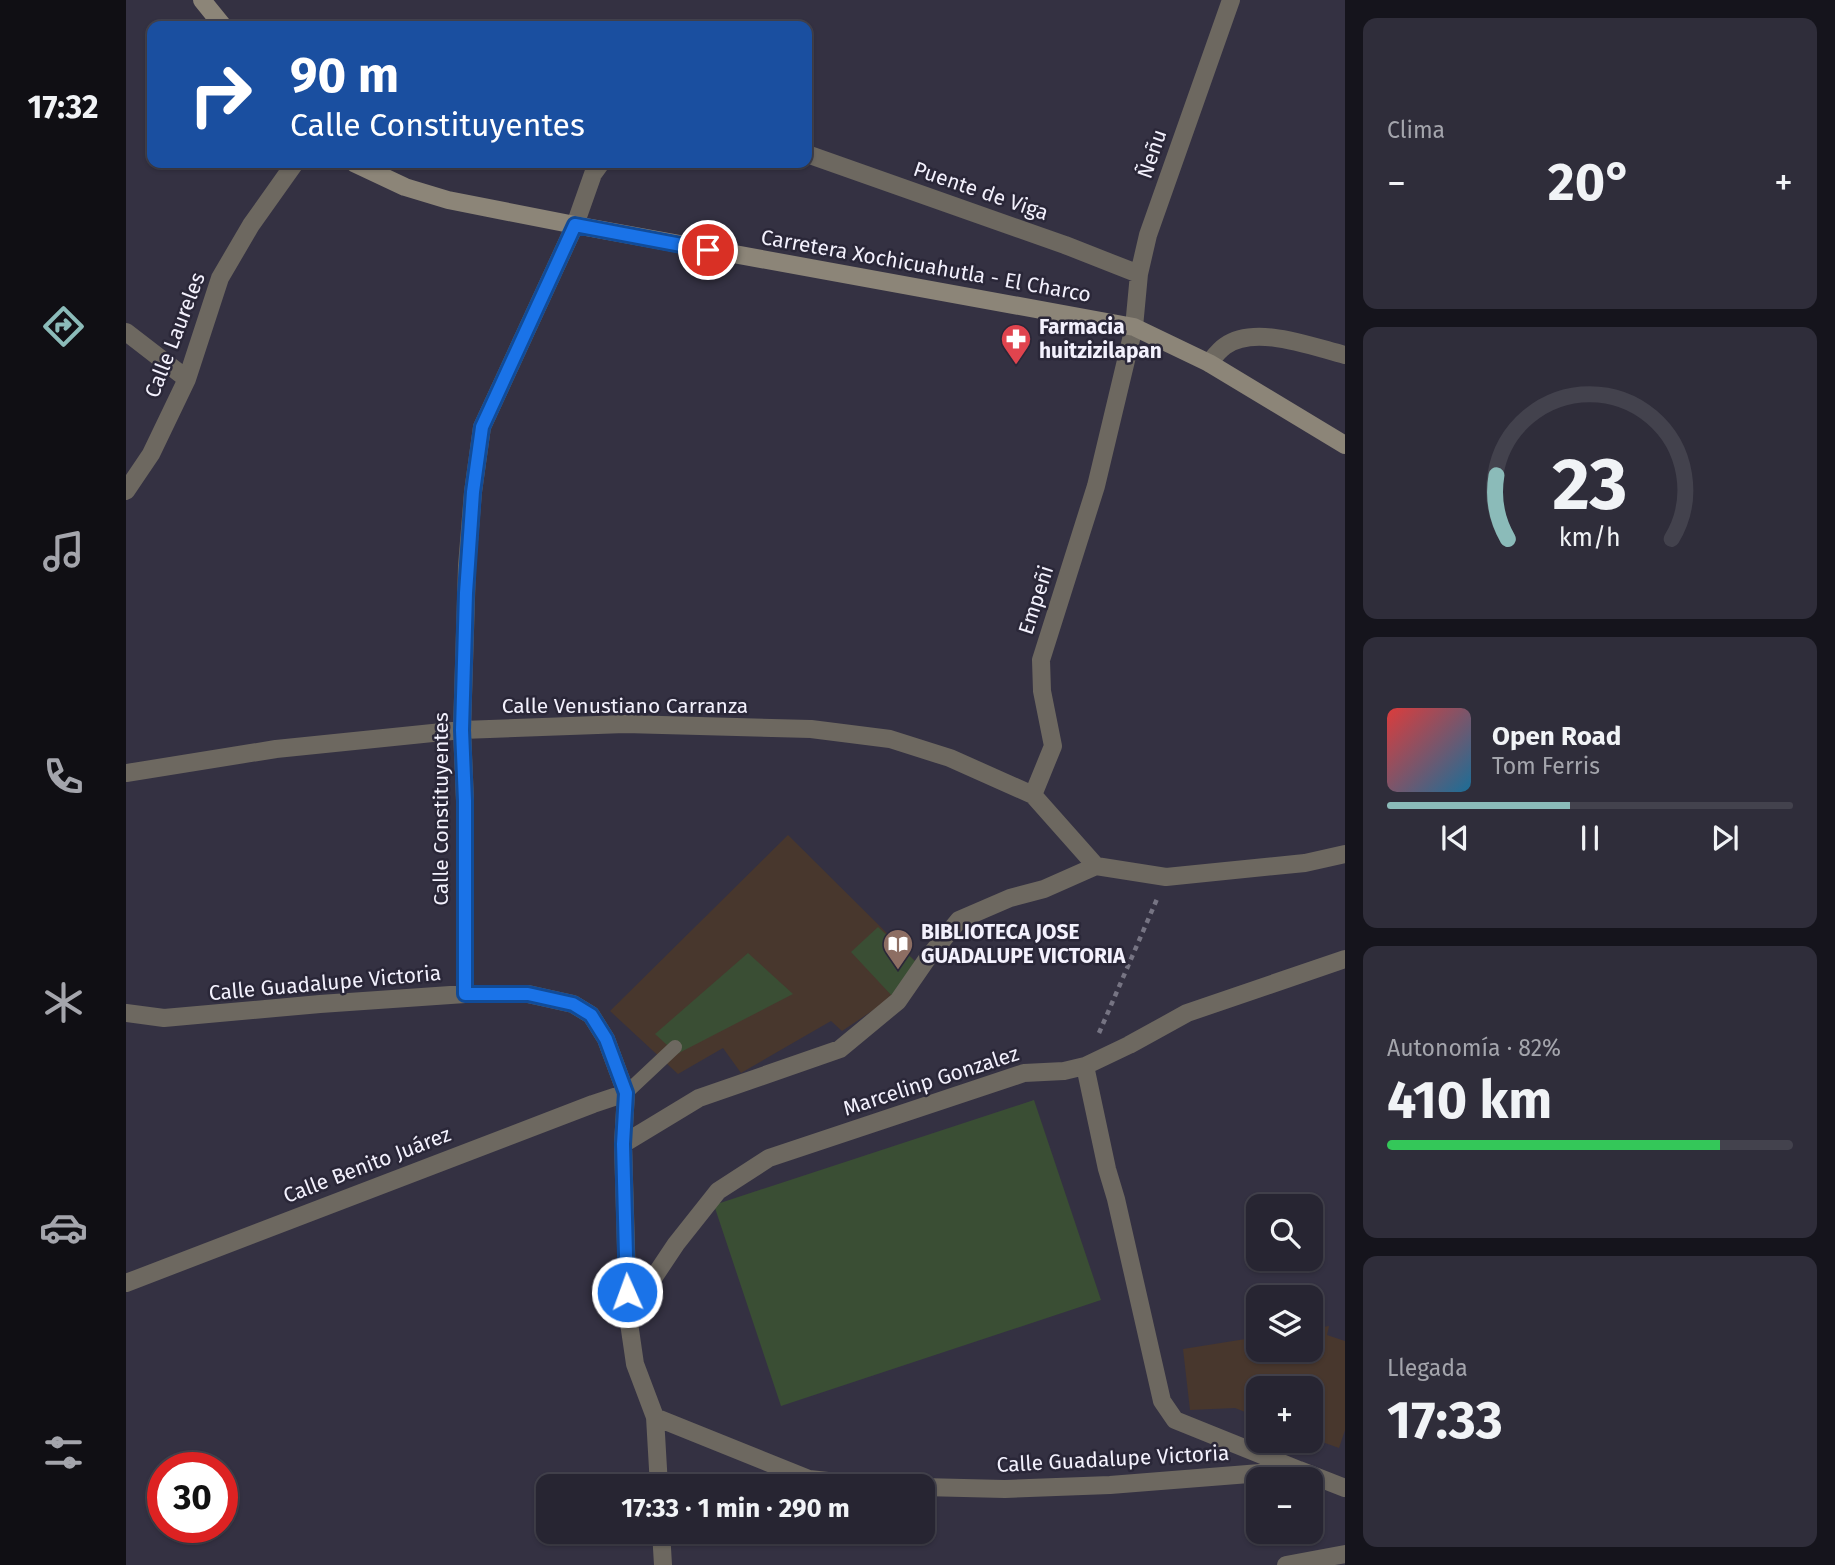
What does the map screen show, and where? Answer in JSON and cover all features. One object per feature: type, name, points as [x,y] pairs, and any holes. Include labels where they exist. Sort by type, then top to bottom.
[{"type":"main road","points":[[202,0],[219,21]]},
{"type":"main road","name":"Carretera Xochicuahutla - El Charco","points":[[365,168],[405,187],[448,200],[1134,327],[1209,362],[1345,445]]},
{"type":"street","name":"Ñeñu","points":[[1134,327],[1139,274],[1147,235],[1231,0]]},
{"type":"street","name":"Puente de Viga","points":[[812,156],[1066,245],[1139,274]]},
{"type":"street","name":"Calle Laureles","points":[[126,491],[151,454],[187,379],[220,278],[251,225],[291,168]]},
{"type":"street","points":[[575,225],[597,168]]},
{"type":"street","name":"Calle Constituyentes","points":[[465,994],[465,801],[462,730],[467,566],[482,427],[575,225]]},
{"type":"street","name":"Empeñi","points":[[1033,795],[1053,746],[1042,691],[1041,660],[1096,486],[1134,327]]},
{"type":"street","points":[[126,332],[187,379]]},
{"type":"street","points":[[1209,362],[1226,345],[1259,337],[1290,341],[1345,355]]},
{"type":"street","name":"Calle Venustiano Carranza","points":[[126,773],[276,749],[462,730],[625,724],[811,729],[890,739],[950,758],[1033,795]]},
{"type":"street","points":[[1033,795],[1096,866]]},
{"type":"street","points":[[623,1144],[699,1098],[840,1049],[898,1001],[927,959],[959,920],[1010,898],[1044,889],[1096,866],[1166,877],[1305,863],[1345,854]]},
{"type":"street","name":"Marcelinp Gonzalez","points":[[628,1316],[676,1244],[718,1191],[769,1158],[1024,1073],[1064,1071],[1085,1066],[1187,1013],[1345,959]]},
{"type":"street","name":"Calle Guadalupe Victoria","points":[[126,1013],[164,1018],[465,994],[528,994],[573,1004],[591,1015],[606,1039],[626,1093],[623,1144],[628,1316],[635,1364],[655,1417],[658,1474]]},
{"type":"street","points":[[1085,1066],[1162,1401],[1175,1420],[1291,1467]]},
{"type":"street","name":"Calle Benito Juárez","points":[[126,1283],[626,1093]]},
{"type":"street","points":[[655,1417],[797,1474]]},
{"type":"street","name":"Calle Guadalupe Victoria","points":[[935,1487],[1005,1489],[1123,1484],[1246,1474]]},
{"type":"street","name":"Calle Guadalupe Victoria","points":[[1323,1480],[1345,1488]]},
{"type":"street","points":[[662,1544],[663,1565]]},
{"type":"street","points":[[1286,1565],[1345,1554]]},
{"type":"lane","points":[[626,1093],[675,1047]]},
{"type":"path","points":[[1085,1066],[1166,877]]},
{"type":"shaded area","points":[[788,835],[916,962],[893,997],[842,1031],[831,1021],[741,1073],[723,1048],[678,1074],[610,1011]]},
{"type":"shaded area","points":[[1329,1326],[1327,1335],[1345,1341],[1345,1430],[1339,1448],[1323,1442],[1323,1376],[1246,1376],[1246,1412],[1235,1408],[1190,1410],[1183,1349],[1246,1339],[1246,1362],[1323,1362],[1323,1327]]},
{"type":"green space","points":[[878,927],[916,962],[893,997],[851,952]]},
{"type":"green space","points":[[748,953],[793,994],[677,1054],[655,1034]]},
{"type":"green space","points":[[1034,1100],[1101,1300],[781,1406],[714,1205]]},
{"type":"place","name":"Farmacia huitzizilapan","points":[[1016,366]]},
{"type":"place","name":"BIBLIOTECA JOSE GUADALUPE VICTORIA","points":[[898,971]]},
{"type":"route","points":[[627,1292],[623,1144],[626,1093],[606,1039],[591,1015],[573,1004],[528,994],[465,994],[465,801],[462,730],[467,566],[482,427],[575,225],[708,250]]}]
